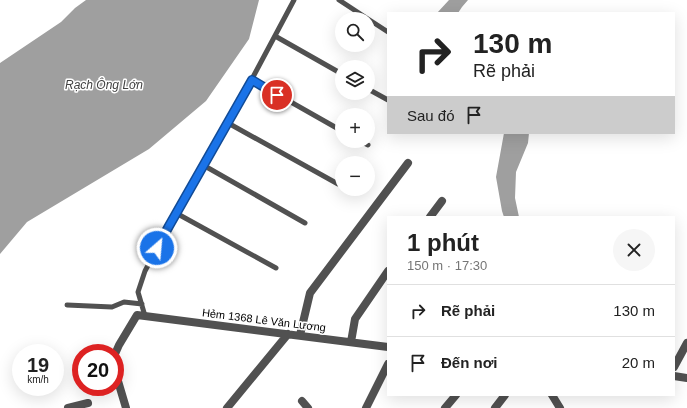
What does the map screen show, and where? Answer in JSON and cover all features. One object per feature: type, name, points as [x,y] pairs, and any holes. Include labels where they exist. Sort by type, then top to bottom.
[{"type":"street","points":[[300,335],[310,293],[408,162]]},
{"type":"street","points":[[431,216],[442,201]]},
{"type":"street","points":[[351,342],[355,319],[387,272]]},
{"type":"street","points":[[120,344],[130,325],[141,316]]},
{"type":"street","name":"Hẻm 1368 Lê Văn Lương","points":[[141,316],[387,347]]},
{"type":"street","points":[[227,408],[288,334]]},
{"type":"street","points":[[675,365],[687,343]]},
{"type":"street","points":[[366,408],[387,366]]},
{"type":"street","points":[[675,376],[687,378]]},
{"type":"street","points":[[122,396],[126,408]]},
{"type":"street","points":[[446,408],[455,396]]},
{"type":"street","points":[[495,408],[504,396]]},
{"type":"street","points":[[553,396],[560,408]]},
{"type":"street","points":[[302,401],[308,408]]},
{"type":"street","points":[[68,408],[88,403]]},
{"type":"lane","points":[[141,316],[142,304],[138,292],[145,271],[176,213],[252,80],[294,0]]},
{"type":"lane","points":[[339,0],[357,12]]},
{"type":"lane","points":[[375,24],[387,31]]},
{"type":"lane","points":[[275,36],[335,70]]},
{"type":"lane","points":[[252,80],[335,127]]},
{"type":"lane","points":[[375,93],[387,99]]},
{"type":"lane","points":[[228,123],[335,182]]},
{"type":"lane","points":[[203,165],[305,223]]},
{"type":"lane","points":[[176,213],[276,268]]},
{"type":"lane","points":[[67,305],[112,307],[124,302],[142,304]]},
{"type":"water","name":"Rạch Ông Lớn","points":[[86,0],[259,0],[249,39],[206,101],[149,149],[27,222],[0,254],[0,63],[61,22],[75,8]]},
{"type":"water","points":[[449,0],[468,0],[459,12],[438,12]]},
{"type":"water","points":[[504,134],[529,134],[528,143],[516,172],[515,198],[519,216],[504,216],[496,177]]},
{"type":"route","points":[[157,248],[252,80],[277,95]]}]
